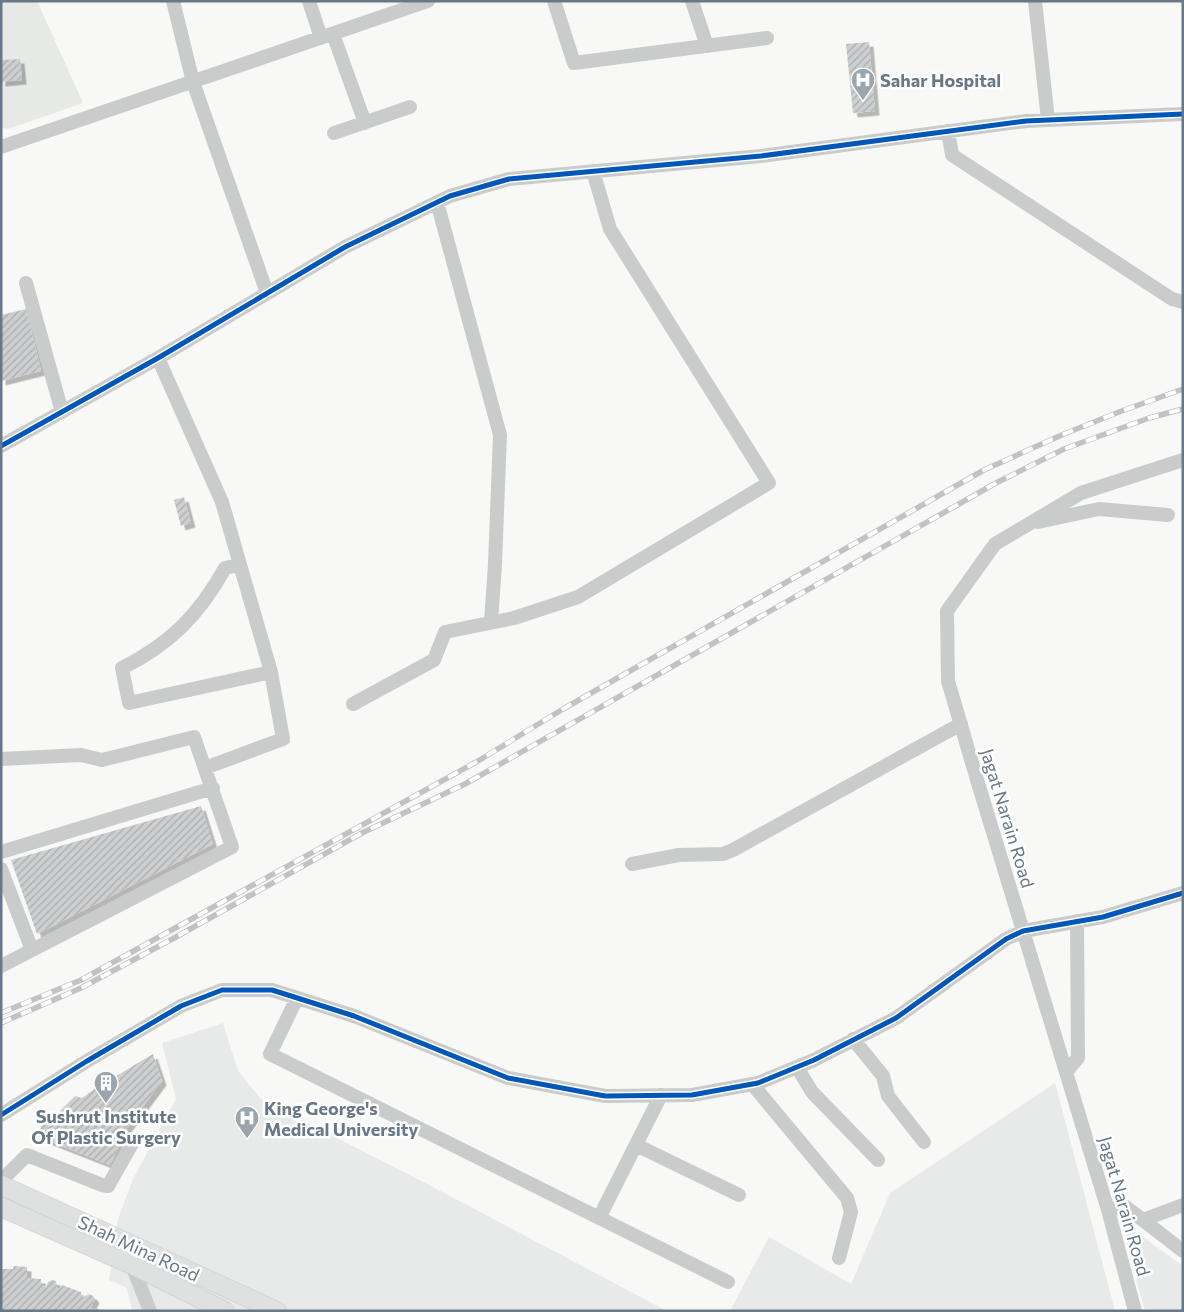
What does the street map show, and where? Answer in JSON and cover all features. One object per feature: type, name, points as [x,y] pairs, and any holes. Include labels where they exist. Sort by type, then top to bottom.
[{"type":"main road","name":"Shah Mina Road","points":[[1,1183],[277,1311]]},
{"type":"main road","name":"Shah Mina Road","points":[[1,1207],[132,1265],[224,1311]]},
{"type":"street","points":[[173,1],[193,82],[267,293]]},
{"type":"street","points":[[309,1],[327,36],[365,123]]},
{"type":"street","points":[[1,147],[428,1]]},
{"type":"street","points":[[554,1],[574,63],[767,38]]},
{"type":"street","points":[[692,1],[707,46]]},
{"type":"street","points":[[1035,1],[1048,120]]},
{"type":"street","points":[[334,133],[410,107]]},
{"type":"street","points":[[1,446],[158,358],[345,247],[450,196],[509,179],[761,156],[1026,121],[1183,114]]},
{"type":"street","points":[[948,131],[952,154],[1172,299],[1183,302]]},
{"type":"street","points":[[353,704],[434,660],[444,632],[514,618],[578,597],[769,484],[610,229],[592,172]]},
{"type":"street","points":[[437,202],[500,435],[496,564],[491,622]]},
{"type":"street","points":[[26,283],[62,412]]},
{"type":"street","points":[[158,358],[222,502],[271,672],[283,739],[205,768]]},
{"type":"street","name":"Jagat Narain Road","points":[[1135,1311],[1108,1210],[948,681],[947,611],[995,544],[1081,493],[1183,460]]},
{"type":"street","points":[[1026,525],[1099,509],[1168,515]]},
{"type":"street","points":[[239,565],[225,568],[212,592],[187,624],[142,658],[122,668],[129,703],[271,672]]},
{"type":"street","points":[[632,864],[679,855],[723,854],[733,850],[961,724]]},
{"type":"street","points":[[1,759],[81,756],[102,760],[194,737],[232,846],[1,966]]},
{"type":"street","points":[[1,852],[213,788]]},
{"type":"street","points":[[1,869],[32,950]]},
{"type":"street","points":[[1,1115],[87,1061],[182,1006],[222,990],[272,990],[354,1016],[508,1078],[605,1096],[692,1095],[752,1084],[814,1060],[896,1018],[1006,939],[1023,931],[1103,917],[1183,893]]},
{"type":"street","points":[[1066,1072],[1078,1058],[1077,922]]},
{"type":"street","points":[[297,998],[270,1054],[728,1282]]},
{"type":"street","points":[[854,1040],[883,1076],[888,1096],[924,1142]]},
{"type":"street","points":[[797,1067],[812,1092],[878,1160]]},
{"type":"street","points":[[752,1084],[846,1198],[851,1212],[839,1258]]},
{"type":"street","points":[[599,1218],[661,1096]]},
{"type":"street","points":[[1,1183],[26,1155],[108,1186],[133,1142]]},
{"type":"street","points":[[636,1145],[739,1195]]},
{"type":"street","points":[[1143,1220],[1183,1205]]},
{"type":"street","points":[[1108,1210],[1126,1206],[1183,1251]]},
{"type":"street","points":[[137,1247],[132,1265],[150,1311]]},
{"type":"shaded area","points":[[1,1],[37,1],[83,103],[8,129],[1,127]]},
{"type":"shaded area","name":"King George's Medical University","points":[[223,1023],[238,1071],[261,1099],[431,1186],[667,1311],[132,1311],[127,1288],[109,1280],[118,1219],[133,1179],[176,1099],[162,1043]]},
{"type":"shaded area","points":[[1055,1083],[1115,1311],[730,1311],[769,1237],[851,1284],[890,1193]]},
{"type":"shaded area","points":[[1129,1227],[1183,1266],[1183,1311],[1145,1311],[1125,1237]]},
{"type":"building","points":[[869,42],[875,111],[853,113],[846,44]]},
{"type":"building","points":[[20,59],[22,80],[1,82],[1,60]]},
{"type":"building","points":[[26,309],[41,371],[1,381],[1,315]]},
{"type":"building","points":[[184,497],[191,523],[181,526],[174,500]]},
{"type":"building","points":[[201,806],[213,844],[37,934],[11,860]]},
{"type":"building","name":"Sushrut Institute Of Plastic Surgery","points":[[153,1054],[162,1081],[127,1128],[110,1165],[36,1136],[47,1117],[55,1119],[75,1096],[82,1098]]},
{"type":"building","points":[[14,1266],[27,1267],[27,1278],[41,1279],[41,1285],[46,1287],[48,1282],[52,1280],[56,1281],[57,1288],[60,1289],[62,1285],[81,1292],[81,1296],[84,1297],[89,1294],[93,1296],[95,1299],[90,1308],[98,1308],[98,1311],[1,1311],[1,1269],[13,1269]]},
{"type":"railway","points":[[1,1013],[81,980],[478,761],[563,709],[984,470],[1064,434],[1183,389]]},
{"type":"railway","points":[[1,1023],[81,988],[362,833],[465,784],[996,483],[1064,449],[1149,418],[1183,409]]},
{"type":"cycle path","points":[[1,446],[158,358],[345,247],[450,196],[509,179],[761,156],[1026,121],[1183,114]]},
{"type":"cycle path","points":[[1,1115],[87,1061],[181,1006],[222,990],[272,990],[354,1016],[508,1078],[605,1096],[692,1095],[758,1083],[814,1060],[896,1018],[1006,939],[1023,931],[1103,917],[1183,893]]},
{"type":"place","name":"Sahar Hospital","points":[[863,101]]},
{"type":"place","name":"Sushrut Institute Of Plastic Surgery","points":[[106,1104]]},
{"type":"place","name":"King George's Medical University","points":[[247,1139]]}]
